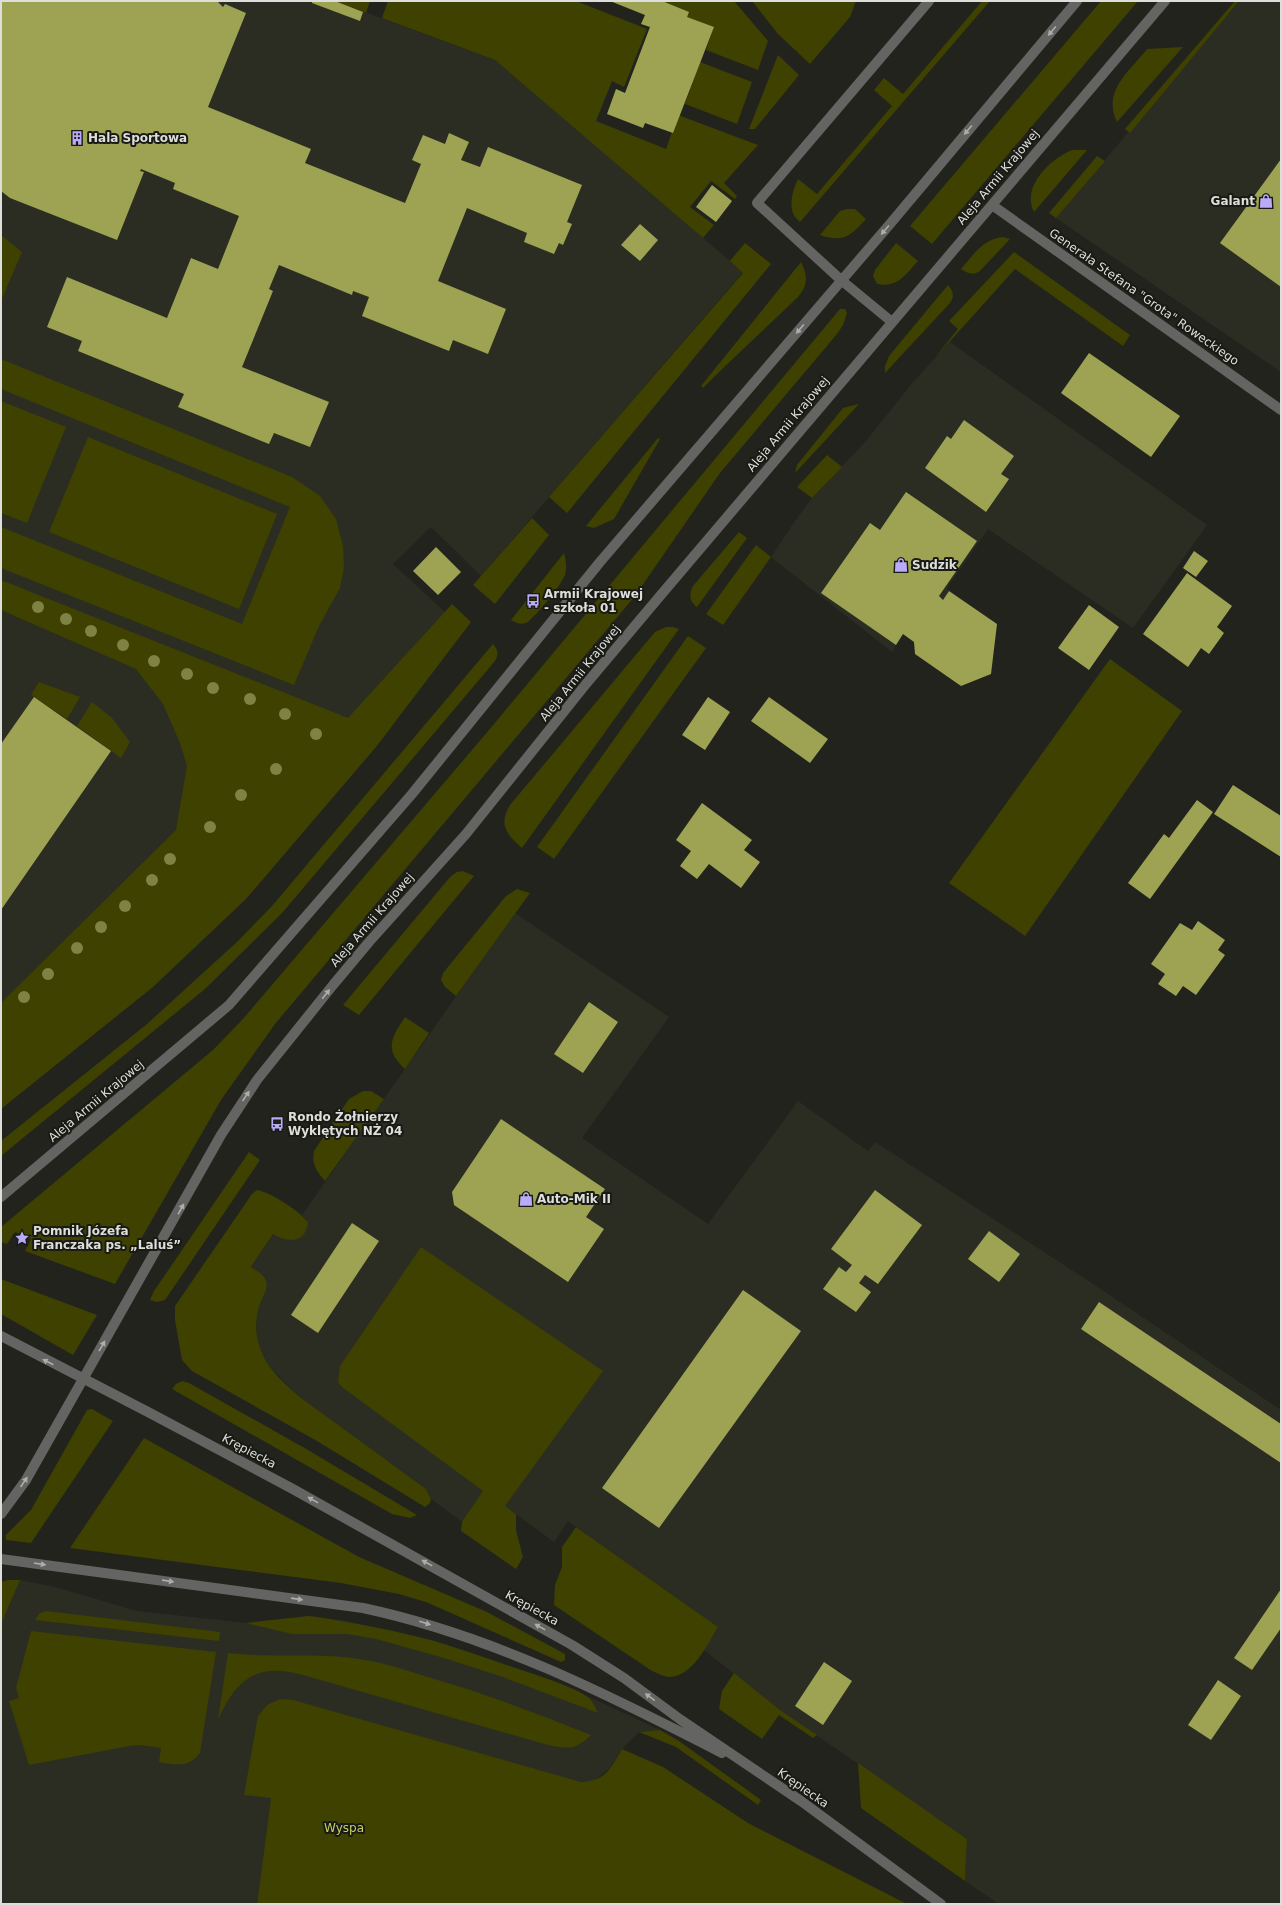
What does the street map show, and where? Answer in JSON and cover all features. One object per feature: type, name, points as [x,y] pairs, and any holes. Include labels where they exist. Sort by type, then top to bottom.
[{"type":"street","points":[[892,322],[841,280],[757,203],[929,1]]},
{"type":"street","name":"Aleja Armii Krajowej","points":[[1,1198],[229,1005],[412,794],[600,562],[1077,1]]},
{"type":"street","name":"Aleja Armii Krajowej","points":[[1,1514],[26,1480],[82,1380],[156,1254],[221,1135],[257,1080],[369,942],[466,834],[586,684],[1165,1]]},
{"type":"street","name":"Generała Stefana \"Grota\" Roweckiego","points":[[992,205],[1281,410]]},
{"type":"street","name":"Krępiecka","points":[[1,1336],[82,1380],[148,1412],[284,1485],[572,1645],[624,1678],[681,1720],[801,1801],[941,1904]]},
{"type":"street","points":[[1,1559],[363,1608],[407,1617],[452,1632],[574,1680],[626,1703],[756,1771]]},
{"type":"shaded area","points":[[1,1],[335,1],[495,60],[743,272],[481,576],[431,527],[393,564],[445,612],[349,718],[1,1038]]},
{"type":"shaded area","points":[[1239,1],[1281,1],[1281,372],[1056,218]]},
{"type":"shaded area","points":[[950,342],[1207,525],[1133,628],[988,529],[947,588],[949,591],[943,600],[928,589],[892,652],[771,557],[812,498],[866,441],[914,381]]},
{"type":"shaded area","points":[[515,913],[669,1017],[582,1138],[708,1224],[798,1101],[868,1151],[875,1142],[1087,1280],[1281,1410],[1281,1904],[999,1904],[965,1881],[967,1839],[780,1710],[704,1650],[718,1627],[568,1521],[554,1542],[505,1506],[483,1537],[431,1499],[426,1489],[305,1401],[270,1367],[260,1350],[257,1338],[256,1320],[259,1305],[267,1288],[251,1268],[273,1234],[308,1222],[302,1215]]},
{"type":"shaded area","points":[[8,1580],[20,1580],[55,1587],[137,1611],[246,1623],[309,1616],[347,1621],[435,1641],[540,1676],[660,1730],[639,1732],[622,1749],[610,1768],[594,1781],[271,1798],[257,1904],[1,1904],[1,1582]]},
{"type":"green space","points":[[335,1],[370,1],[366,13]]},
{"type":"green space","points":[[388,1],[576,1],[647,29],[624,87],[612,81],[596,121],[666,149],[678,115],[758,145],[724,183],[737,196],[735,199],[711,181],[690,207],[714,225],[703,238],[495,60],[382,18]]},
{"type":"green space","points":[[651,1],[734,1],[768,41],[758,70],[706,50],[713,29],[649,5]]},
{"type":"green space","points":[[752,1],[856,1],[850,17],[810,64],[778,34]]},
{"type":"green space","points":[[982,1],[990,1],[800,222],[793,213],[792,207],[792,196],[798,179],[817,194],[892,106],[874,90],[884,78],[903,94]]},
{"type":"green space","points":[[1101,1],[1138,1],[932,244],[910,226]]},
{"type":"green space","points":[[1235,1],[1239,1],[1130,133],[1125,129]]},
{"type":"green space","points":[[1183,47],[1117,122],[1113,111],[1115,91],[1126,74],[1147,49]]},
{"type":"green space","points":[[778,55],[799,75],[755,129],[749,129]]},
{"type":"green space","points":[[700,62],[752,82],[737,124],[685,104]]},
{"type":"green space","points":[[1072,150],[1087,150],[1034,212],[1031,203],[1031,193],[1040,175],[1055,160]]},
{"type":"green space","points":[[1097,156],[1105,161],[1056,218],[1049,213]]},
{"type":"green space","points":[[855,209],[866,219],[851,234],[841,238],[820,235],[840,211]]},
{"type":"green space","points":[[1,235],[22,252],[1,301]]},
{"type":"green space","points":[[1003,237],[1010,239],[980,271],[970,273],[961,269],[974,253],[984,244],[996,238]]},
{"type":"green space","points":[[745,243],[771,264],[567,513],[549,497],[743,273],[730,261]]},
{"type":"green space","points":[[896,243],[918,261],[896,282],[884,285],[877,284],[873,276],[875,270]]},
{"type":"green space","points":[[1014,252],[1130,335],[1123,346],[1015,269],[934,359],[958,329],[949,321]]},
{"type":"green space","points":[[801,262],[806,280],[804,288],[798,297],[703,388],[701,386]]},
{"type":"green space","points":[[948,285],[953,294],[950,303],[885,373],[885,366],[889,356]]},
{"type":"green space","points":[[840,309],[845,309],[847,313],[843,325],[837,334],[720,473],[635,596],[275,1024],[221,1100],[115,1284],[25,1251],[31,1239],[15,1232],[7,1244],[1,1242],[1,1227],[213,1050],[243,1019],[489,730]]},
{"type":"green space","points":[[1,359],[292,477],[320,496],[336,519],[343,546],[344,568],[340,588],[319,626],[294,685],[1,568],[1,527],[242,624],[290,507],[1,389]]},
{"type":"green space","points":[[1,401],[66,427],[27,523],[1,513]]},
{"type":"green space","points":[[859,404],[795,473],[797,465],[843,408]]},
{"type":"green space","points":[[88,437],[277,514],[239,609],[49,532]]},
{"type":"green space","points":[[658,438],[660,439],[614,519],[594,528],[586,526]]},
{"type":"green space","points":[[827,455],[842,467],[812,498],[797,487]]},
{"type":"green space","points":[[532,518],[549,535],[495,604],[473,585]]},
{"type":"green space","points":[[739,532],[747,538],[697,607],[692,602],[690,597],[693,586]]},
{"type":"green space","points":[[756,545],[771,557],[723,625],[706,614]]},
{"type":"green space","points":[[564,553],[566,570],[559,586],[535,615],[526,623],[522,624],[511,620]]},
{"type":"green space","points":[[1,580],[348,718],[452,604],[471,622],[376,747],[246,899],[153,987],[1,1109],[1,1003],[176,830],[187,766],[180,743],[163,704],[136,669],[1,610]]},
{"type":"green space","points":[[666,627],[679,629],[522,848],[512,839],[506,829],[506,812],[510,805],[655,632]]},
{"type":"green space","points":[[688,636],[706,648],[554,859],[537,847]]},
{"type":"green space","points":[[493,644],[497,652],[495,661],[283,912],[205,989],[1,1156],[1,1141],[147,1024],[238,941],[272,906]]},
{"type":"green space","points":[[1110,659],[1182,711],[1025,936],[949,883]]},
{"type":"green space","points":[[39,682],[80,697],[67,719],[31,695]]},
{"type":"green space","points":[[92,702],[112,718],[130,742],[121,758],[77,726]]},
{"type":"green space","points":[[463,871],[474,876],[359,1015],[343,1005],[451,876],[457,872]]},
{"type":"green space","points":[[517,889],[530,893],[456,996],[445,987],[441,980],[443,973],[506,896]]},
{"type":"green space","points":[[405,1017],[429,1033],[405,1069],[394,1056],[392,1044],[396,1031]]},
{"type":"green space","points":[[363,1091],[371,1091],[384,1099],[325,1181],[315,1168],[313,1160],[314,1151],[349,1099]]},
{"type":"green space","points":[[249,1152],[260,1160],[165,1300],[157,1302],[150,1300],[154,1291]]},
{"type":"green space","points":[[257,1190],[284,1203],[298,1212],[308,1222],[304,1234],[295,1240],[284,1239],[273,1234],[251,1267],[264,1276],[267,1284],[256,1321],[257,1337],[262,1353],[270,1367],[285,1384],[426,1489],[431,1499],[430,1503],[425,1507],[317,1441],[192,1371],[182,1360],[175,1320],[175,1306],[252,1194]]},
{"type":"green space","points":[[421,1247],[603,1371],[505,1506],[516,1514],[516,1530],[523,1557],[516,1569],[461,1531],[462,1522],[483,1491],[342,1387],[338,1382],[340,1366]]},
{"type":"green space","points":[[1,1279],[97,1315],[73,1355],[1,1314]]},
{"type":"green space","points":[[182,1381],[189,1383],[308,1450],[417,1515],[410,1518],[392,1514],[172,1389],[176,1384]]},
{"type":"green space","points":[[92,1409],[113,1421],[31,1543],[6,1540],[6,1535],[31,1510],[87,1410]]},
{"type":"green space","points":[[144,1438],[359,1557],[487,1612],[565,1654],[565,1660],[561,1662],[426,1602],[399,1594],[341,1583],[70,1548]]},
{"type":"green space","points":[[576,1527],[718,1627],[704,1650],[686,1671],[670,1677],[663,1676],[652,1671],[554,1605],[555,1585],[562,1567],[562,1547]]},
{"type":"green space","points":[[8,1580],[20,1580],[1,1624],[1,1582]]},
{"type":"green space","points":[[46,1611],[220,1632],[219,1641],[35,1620],[39,1614]]},
{"type":"green space","points":[[309,1616],[403,1633],[468,1652],[574,1689],[590,1699],[598,1713],[503,1677],[444,1658],[376,1639],[347,1634],[292,1634],[246,1623]]},
{"type":"green space","points":[[31,1631],[216,1652],[200,1753],[196,1758],[186,1763],[171,1764],[159,1762],[161,1748],[140,1745],[29,1765],[9,1701],[19,1698],[16,1688]]},
{"type":"green space","points":[[228,1653],[336,1657],[372,1661],[472,1691],[591,1735],[586,1740],[572,1747],[567,1748],[548,1745],[303,1675],[273,1671],[250,1677],[241,1684],[232,1694],[218,1720]]},
{"type":"green space","points":[[734,1673],[780,1710],[817,1735],[813,1738],[779,1715],[762,1739],[719,1709],[722,1691]]},
{"type":"green space","name":"Wyspa","points":[[280,1699],[293,1700],[581,1782],[596,1779],[606,1773],[622,1749],[663,1767],[748,1823],[907,1904],[257,1904],[271,1798],[244,1795],[258,1716],[267,1705]]},
{"type":"green space","points":[[660,1730],[679,1741],[761,1800],[758,1805],[676,1747],[639,1732]]},
{"type":"green space","points":[[858,1763],[967,1839],[965,1881],[861,1808]]},
{"type":"building","points":[[1,1],[217,1],[223,7],[225,4],[246,13],[208,107],[311,149],[305,163],[405,203],[421,164],[412,160],[423,135],[445,144],[449,133],[469,142],[461,160],[480,167],[488,147],[582,185],[567,222],[572,224],[563,245],[559,243],[554,254],[524,242],[527,233],[467,208],[438,281],[506,309],[488,354],[453,340],[449,351],[362,316],[369,297],[353,291],[352,295],[279,265],[269,289],[273,291],[242,367],[329,402],[310,447],[274,433],[269,444],[178,407],[184,394],[78,351],[82,341],[47,327],[67,277],[167,318],[191,258],[218,269],[239,216],[173,189],[175,183],[141,169],[140,171],[144,172],[117,240],[10,198],[1,191]]},
{"type":"building","points":[[312,1],[335,1],[363,12],[360,21],[312,3]]},
{"type":"building","points":[[610,1],[662,1],[689,12],[687,17],[714,27],[673,133],[645,123],[643,128],[607,114],[616,89],[625,93],[650,27],[641,24],[645,15]]},
{"type":"building","name":"Galant","points":[[1281,159],[1281,287],[1220,243]]},
{"type":"building","points":[[712,185],[732,201],[716,222],[696,207]]},
{"type":"building","points":[[640,224],[658,240],[640,261],[621,245]]},
{"type":"building","points":[[1089,353],[1180,416],[1151,457],[1061,393]]},
{"type":"building","points":[[964,420],[1014,456],[1001,474],[1009,479],[986,512],[925,468],[947,436],[951,439]]},
{"type":"building","name":"Sudzik","points":[[906,492],[977,541],[939,596],[943,600],[949,591],[997,624],[991,674],[961,686],[915,654],[914,642],[903,634],[896,645],[821,593],[870,523],[880,530]]},
{"type":"building","points":[[436,547],[461,572],[438,595],[413,571]]},
{"type":"building","points":[[1194,551],[1208,561],[1196,577],[1183,568]]},
{"type":"building","points":[[1187,573],[1232,606],[1217,627],[1224,633],[1209,654],[1201,648],[1188,667],[1143,634]]},
{"type":"building","points":[[1089,605],[1119,627],[1089,670],[1058,648]]},
{"type":"building","points":[[34,697],[111,751],[1,910],[1,744]]},
{"type":"building","points":[[708,697],[730,712],[705,750],[682,735]]},
{"type":"building","points":[[769,697],[828,739],[810,763],[751,721]]},
{"type":"building","points":[[1233,785],[1281,816],[1281,857],[1214,814]]},
{"type":"building","points":[[1197,800],[1213,812],[1150,899],[1128,883],[1164,834],[1169,838]]},
{"type":"building","points":[[702,803],[752,840],[744,850],[760,862],[741,888],[709,864],[697,879],[680,866],[691,851],[676,840]]},
{"type":"building","points":[[1198,921],[1225,940],[1218,950],[1225,955],[1196,995],[1183,986],[1176,996],[1158,984],[1165,974],[1151,964],[1180,923],[1192,930]]},
{"type":"building","points":[[589,1002],[618,1022],[583,1073],[554,1054]]},
{"type":"building","name":"Auto-Mik II","points":[[501,1119],[605,1189],[586,1217],[604,1229],[568,1282],[454,1205],[452,1192]]},
{"type":"building","points":[[875,1190],[922,1225],[878,1284],[865,1275],[859,1283],[871,1292],[856,1312],[823,1289],[839,1267],[846,1272],[852,1265],[831,1249]]},
{"type":"building","points":[[352,1223],[379,1241],[318,1333],[291,1315]]},
{"type":"building","points":[[989,1231],[1020,1254],[999,1282],[968,1259]]},
{"type":"building","points":[[743,1290],[801,1331],[659,1528],[602,1488]]},
{"type":"building","points":[[1099,1302],[1281,1424],[1281,1463],[1081,1329]]},
{"type":"building","points":[[1281,1589],[1281,1628],[1252,1670],[1234,1658]]},
{"type":"building","points":[[824,1662],[852,1681],[823,1725],[795,1706]]},
{"type":"building","points":[[1218,1680],[1241,1696],[1211,1740],[1188,1725]]},
{"type":"place","name":"Hala Sportowa","points":[[77,138]]},
{"type":"place","name":"Galant","points":[[1266,201]]},
{"type":"place","name":"Sudzik","points":[[901,565]]},
{"type":"place","name":"Armii Krajowej - szkoła 01","points":[[533,601]]},
{"type":"place","name":"Rondo Żołnierzy Wyklętych NŻ 04","points":[[277,1124]]},
{"type":"place","name":"Auto-Mik II","points":[[526,1199]]},
{"type":"place","name":"Pomnik Józefa Franczaka ps. „Laluś”","points":[[22,1238]]}]
